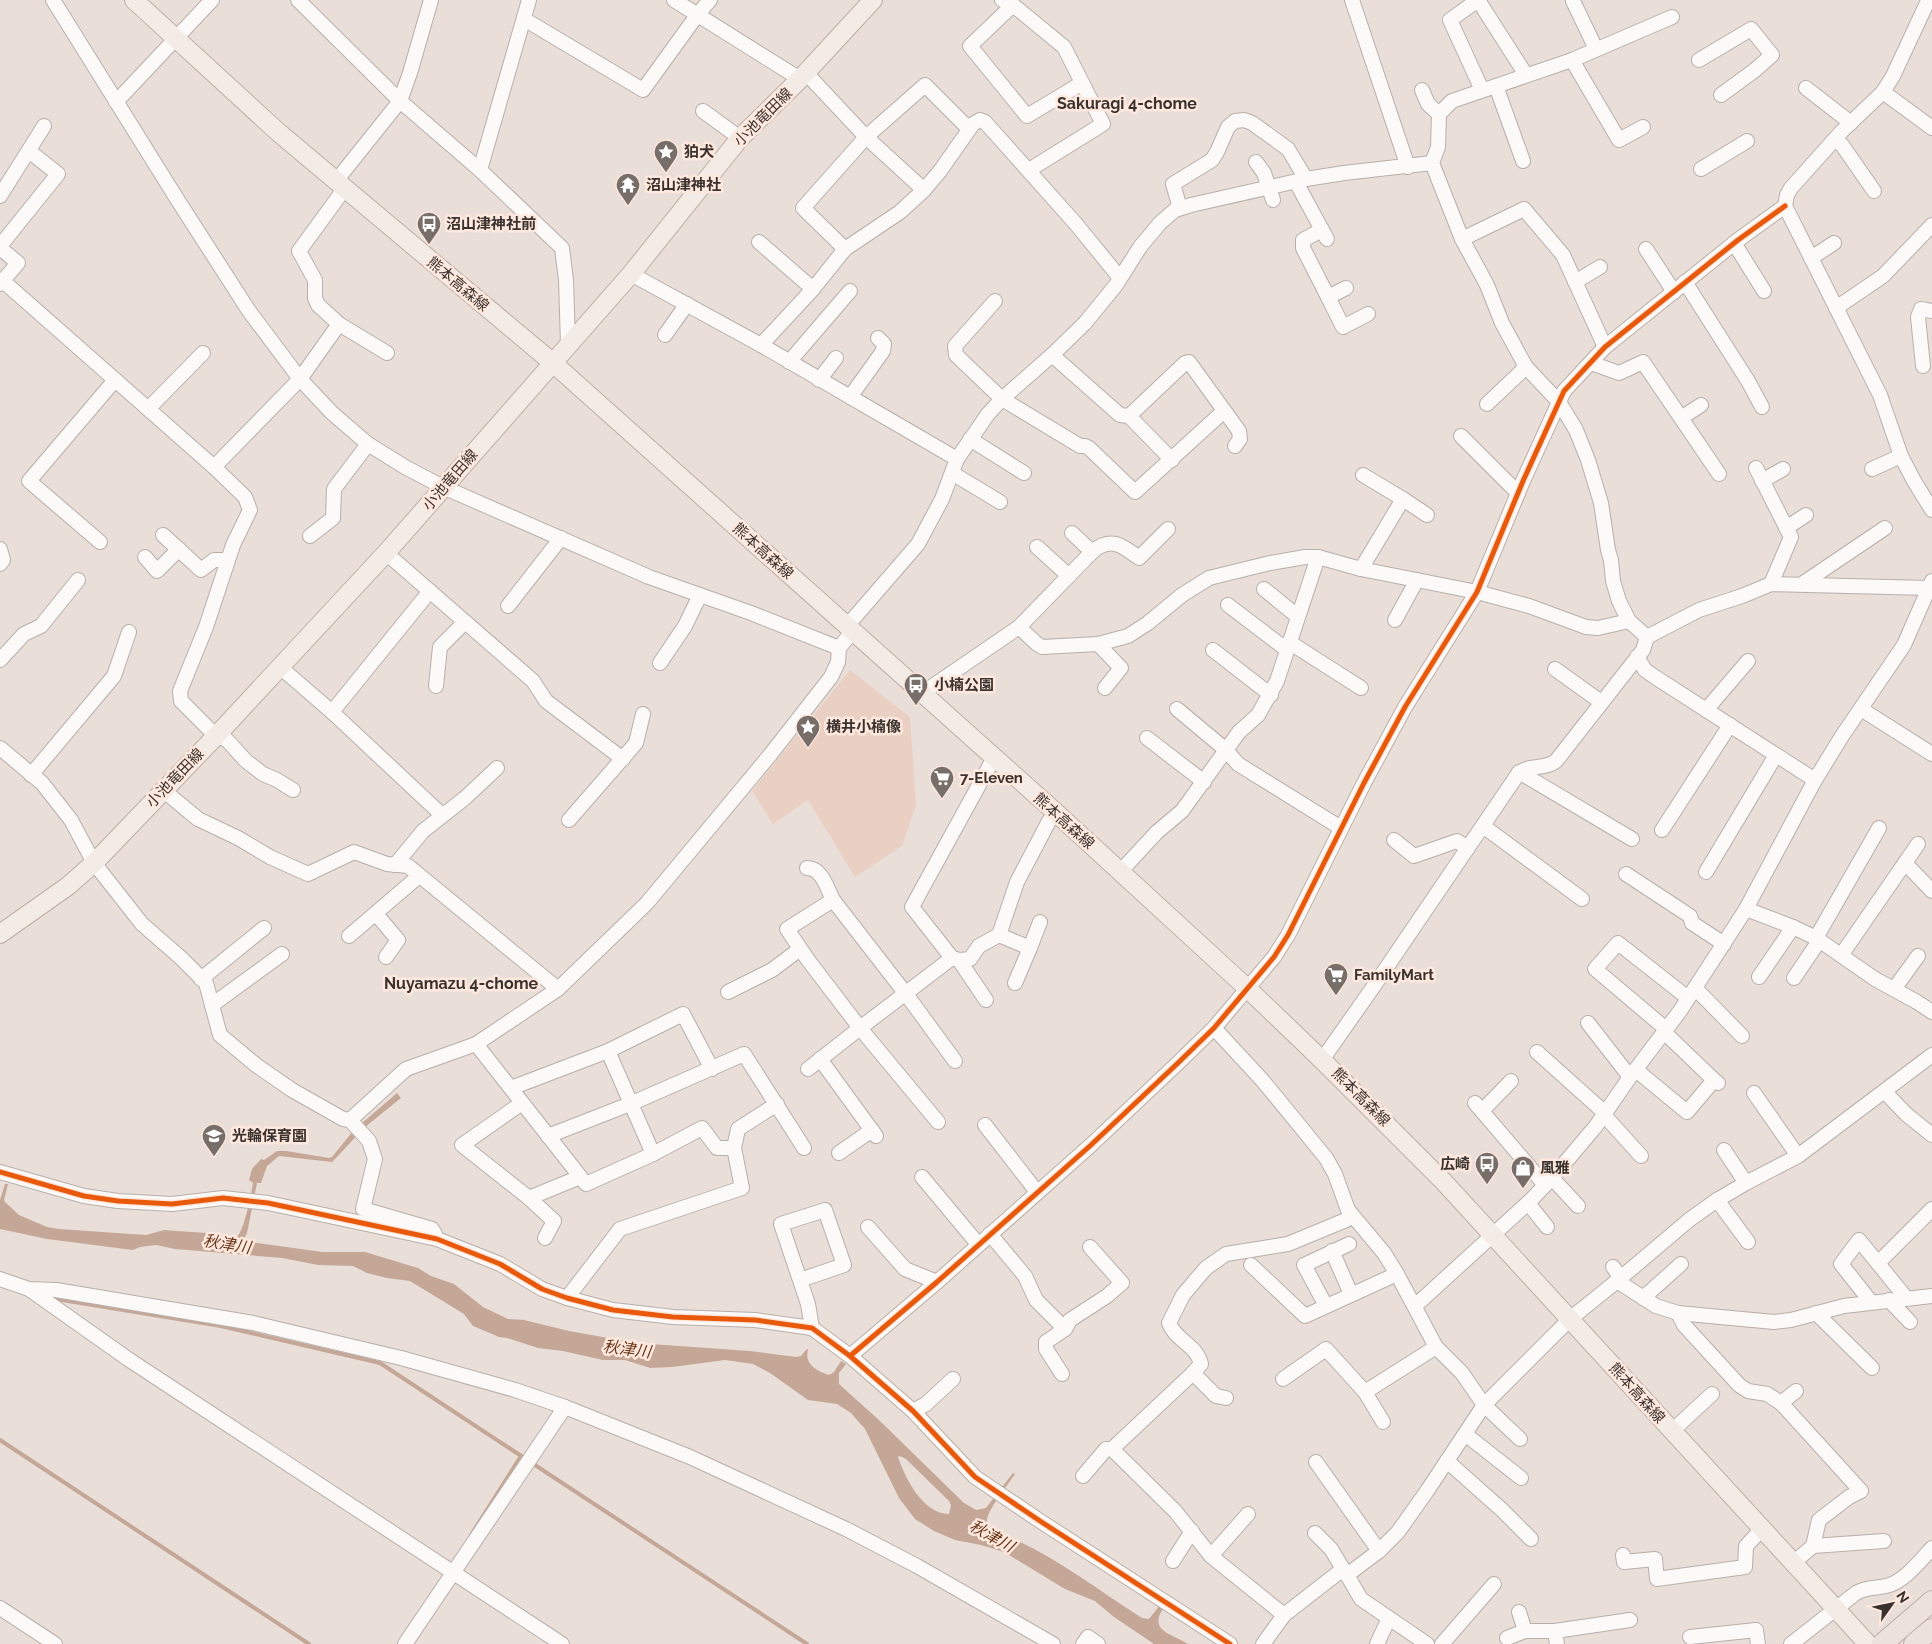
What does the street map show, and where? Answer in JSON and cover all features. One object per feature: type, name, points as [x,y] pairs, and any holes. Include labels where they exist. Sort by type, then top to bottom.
[{"type":"highway","points":[[1882,1644],[1925,1607]]},
{"type":"highway","points":[[1914,1644],[1932,1629]]},
{"type":"main road","name":"熊本高森線","points":[[134,0],[278,132],[552,363],[1052,809],[1247,988],[1395,1131],[1868,1644]]},
{"type":"main road","name":"小池竜田線","points":[[0,934],[68,886],[94,863],[216,736],[386,553],[631,274],[740,138],[803,76],[873,0]]},
{"type":"street","points":[[53,0],[249,311],[300,379],[332,413],[368,444],[405,467],[443,487],[649,576],[752,613],[839,648]]},
{"type":"street","points":[[116,102],[212,0]]},
{"type":"street","points":[[298,0],[400,101],[480,170],[562,248],[566,280],[568,344]]},
{"type":"street","points":[[387,353],[338,324],[318,305],[315,298],[315,280],[299,251],[341,184],[400,101],[431,0]]},
{"type":"street","points":[[480,170],[529,0]]},
{"type":"street","points":[[674,0],[803,76],[924,190]]},
{"type":"street","points":[[524,19],[643,90],[710,0]]},
{"type":"street","points":[[1352,0],[1408,167]]},
{"type":"street","points":[[1482,90],[1450,20],[1478,0],[1526,75]]},
{"type":"street","points":[[1029,170],[1103,124],[1064,47],[1007,2],[970,46],[1027,116],[1082,83]]},
{"type":"street","points":[[1573,2],[1596,49]]},
{"type":"street","points":[[1930,4],[1883,92],[1850,123],[1791,188],[1787,195],[1785,206],[1880,395],[1901,456],[1932,510]]},
{"type":"street","points":[[1648,637],[1629,621],[1619,601],[1613,582],[1611,560],[1596,483],[1576,430],[1559,402],[1526,366],[1502,324],[1487,285],[1462,240],[1432,163],[1438,147],[1439,114],[1452,102],[1572,60],[1672,17]]},
{"type":"street","points":[[1699,60],[1751,29],[1772,55],[1721,95]]},
{"type":"street","points":[[1572,60],[1619,140],[1643,127]]},
{"type":"street","points":[[845,249],[803,208],[866,137],[925,85],[968,129]]},
{"type":"street","points":[[1496,86],[1523,161]]},
{"type":"street","points":[[1806,88],[1850,123]]},
{"type":"street","points":[[1422,90],[1428,104],[1439,114]]},
{"type":"street","points":[[1883,92],[1932,128]]},
{"type":"street","points":[[703,112],[740,138]]},
{"type":"street","points":[[1180,208],[1173,184],[1212,160],[1228,126],[1235,121],[1244,120],[1252,123],[1288,149],[1325,234],[1305,238],[1302,242],[1343,327],[1368,314]]},
{"type":"street","points":[[761,345],[813,289],[845,249],[900,212],[924,190],[940,171],[968,129],[978,121],[987,123],[1120,278]]},
{"type":"street","points":[[0,196],[44,126]]},
{"type":"street","points":[[1836,140],[1842,145],[1874,191]]},
{"type":"street","points":[[1701,169],[1747,141]]},
{"type":"street","points":[[28,151],[58,174],[0,247],[18,263],[1,283],[115,380],[214,467],[245,497],[250,510],[233,545],[206,627],[180,692],[181,701],[216,736],[227,740],[246,761],[263,774],[293,790]]},
{"type":"street","points":[[1256,162],[1264,173],[1271,194]]},
{"type":"street","points":[[350,1120],[406,1069],[476,1044],[558,989],[647,902],[770,756],[831,677],[838,662],[839,648],[850,629],[918,544],[942,499],[957,458],[970,439],[1002,399],[1052,356],[1085,323],[1120,278],[1140,247],[1160,223],[1174,210],[1271,194],[1301,180],[1344,172],[1408,167],[1432,163]]},
{"type":"street","points":[[850,1356],[937,1282],[1091,1144],[1214,1028],[1274,957],[1288,935],[1341,828],[1405,707],[1477,592],[1518,493],[1564,391],[1605,347],[1734,243],[1785,206]]},
{"type":"street","points":[[1462,240],[1524,210],[1563,255],[1605,347]]},
{"type":"street","points":[[1836,308],[1883,276],[1932,225]]},
{"type":"street","points":[[759,242],[813,289]]},
{"type":"street","points":[[1734,243],[1764,291]]},
{"type":"street","points":[[1811,258],[1834,243]]},
{"type":"street","points":[[1646,249],[1674,292]]},
{"type":"street","points":[[1575,282],[1600,267]]},
{"type":"street","points":[[631,274],[761,345],[957,458]]},
{"type":"street","points":[[1685,282],[1748,381],[1762,407]]},
{"type":"street","points":[[1328,297],[1346,288]]},
{"type":"street","points":[[790,362],[850,291]]},
{"type":"street","points":[[995,301],[955,346],[956,355],[966,367],[1002,399],[1080,446],[1089,448],[1135,492],[1224,411]]},
{"type":"street","points":[[666,336],[687,304]]},
{"type":"street","points":[[1924,366],[1918,317],[1921,310],[1932,311]]},
{"type":"street","points":[[214,467],[300,379],[338,324]]},
{"type":"street","points":[[850,397],[883,351],[884,344],[878,338]]},
{"type":"street","points":[[148,409],[203,353]]},
{"type":"street","points":[[1052,356],[1120,415],[1129,416],[1172,460]]},
{"type":"street","points":[[819,380],[836,358]]},
{"type":"street","points":[[1129,416],[1188,362],[1240,434],[1240,439],[1235,446]]},
{"type":"street","points":[[1591,363],[1619,373],[1643,362],[1719,474]]},
{"type":"street","points":[[1487,404],[1526,366]]},
{"type":"street","points":[[100,542],[29,481],[115,380]]},
{"type":"street","points":[[1681,418],[1702,405]]},
{"type":"street","points":[[1461,436],[1518,493]]},
{"type":"street","points":[[970,439],[1024,473]]},
{"type":"street","points":[[310,536],[333,518],[334,489],[368,444]]},
{"type":"street","points":[[1872,469],[1901,456]]},
{"type":"street","points":[[1771,584],[1791,537],[1759,474],[1783,469]]},
{"type":"street","points":[[952,473],[1000,502]]},
{"type":"street","points":[[1363,475],[1427,515]]},
{"type":"street","points":[[1362,568],[1388,514],[1404,499]]},
{"type":"street","points":[[1786,528],[1806,515]]},
{"type":"street","points":[[1802,584],[1885,528]]},
{"type":"street","points":[[921,694],[1019,627],[1092,552],[1105,544],[1116,544],[1124,546],[1139,558],[1168,529]]},
{"type":"street","points":[[1072,533],[1092,552]]},
{"type":"street","points":[[163,535],[201,570],[214,560],[228,560]]},
{"type":"street","points":[[508,606],[561,538]]},
{"type":"street","points":[[1037,546],[1069,576]]},
{"type":"street","points":[[0,549],[3,560],[0,564]]},
{"type":"street","points":[[145,557],[157,571],[179,550]]},
{"type":"street","points":[[386,553],[533,681],[546,701],[622,759]]},
{"type":"street","points":[[1019,627],[1040,646],[1098,644],[1134,634],[1182,595],[1218,574],[1290,559],[1318,557],[1477,592],[1530,606],[1586,627],[1598,628],[1629,621]]},
{"type":"street","points":[[1120,872],[1157,832],[1182,811],[1239,732],[1258,715],[1271,695],[1318,557]]},
{"type":"street","points":[[0,660],[24,634],[41,626],[78,580]]},
{"type":"street","points":[[1395,620],[1417,580]]},
{"type":"street","points":[[1322,1060],[1519,772],[1554,763],[1643,650],[1648,637],[1699,610],[1771,584],[1930,585],[1904,645],[1842,736],[1815,780],[1746,909],[1665,1031],[1605,1114],[1549,1181],[1415,1306]]},
{"type":"street","points":[[1264,589],[1297,616]]},
{"type":"street","points":[[332,712],[430,591]]},
{"type":"street","points":[[660,663],[686,626],[700,595]]},
{"type":"street","points":[[1228,605],[1288,646],[1361,688]]},
{"type":"street","points":[[436,686],[440,646],[465,622]]},
{"type":"street","points":[[32,775],[114,676],[129,632]]},
{"type":"street","points":[[1098,644],[1121,668],[1105,688]]},
{"type":"street","points":[[1213,650],[1271,695]]},
{"type":"street","points":[[1637,657],[1645,670],[1655,678],[1815,780]]},
{"type":"street","points":[[1706,710],[1748,661]]},
{"type":"street","points":[[280,667],[332,712],[442,815]]},
{"type":"street","points":[[1556,670],[1601,702]]},
{"type":"street","points":[[1177,709],[1226,750],[1238,764],[1341,828]]},
{"type":"street","points":[[1862,709],[1932,754]]},
{"type":"street","points":[[569,820],[636,743],[643,714]]},
{"type":"street","points":[[1662,830],[1730,725]]},
{"type":"street","points":[[1147,738],[1204,782]]},
{"type":"street","points":[[0,748],[42,783],[71,820],[94,863],[142,924],[206,983],[220,1035],[248,1059],[292,1090],[343,1119],[350,1120],[369,1141],[375,1158],[363,1208],[432,1229],[437,1239]]},
{"type":"street","points":[[1706,872],[1776,755]]},
{"type":"street","points":[[986,1000],[912,907],[990,765]]},
{"type":"street","points":[[395,865],[423,831],[465,798],[497,768]]},
{"type":"street","points":[[1519,772],[1632,839]]},
{"type":"street","points":[[163,790],[198,818],[270,857],[308,874],[354,852],[387,864],[408,866],[558,989]]},
{"type":"street","points":[[808,1069],[860,1028],[955,959],[970,959],[979,946],[999,935],[1017,882],[1049,822]]},
{"type":"street","points":[[1483,826],[1582,899]]},
{"type":"street","points":[[1794,978],[1818,940],[1880,829]]},
{"type":"street","points":[[1394,840],[1414,856],[1457,841],[1468,848]]},
{"type":"street","points":[[1842,954],[1918,844]]},
{"type":"street","points":[[1905,863],[1932,891]]},
{"type":"street","points":[[808,868],[814,868],[819,872],[833,900],[955,1061]]},
{"type":"street","points":[[1626,874],[1690,916],[1692,923],[1724,944]]},
{"type":"street","points":[[349,936],[420,876]]},
{"type":"street","points":[[833,900],[787,930],[860,1028],[938,1122]]},
{"type":"street","points":[[1746,909],[1794,927],[1818,940],[1842,954],[1875,979],[1932,1012]]},
{"type":"street","points":[[376,914],[398,940],[386,957]]},
{"type":"street","points":[[1015,983],[1040,922]]},
{"type":"street","points":[[1759,976],[1794,927]]},
{"type":"street","points":[[201,979],[264,928]]},
{"type":"street","points":[[999,935],[1030,948]]},
{"type":"street","points":[[1588,1023],[1633,1074],[1686,1112],[1716,1081],[1665,1031],[1595,969],[1618,943],[1692,993],[1742,1036]]},
{"type":"street","points":[[728,992],[772,970],[800,949]]},
{"type":"street","points":[[212,1005],[282,954]]},
{"type":"street","points":[[1894,989],[1918,956]]},
{"type":"street","points":[[511,1088],[608,1051],[683,1014],[712,1069]]},
{"type":"street","points":[[1214,1028],[1263,1081],[1326,1158],[1335,1174],[1344,1203],[1352,1216],[1384,1253],[1436,1347],[1462,1373],[1484,1405],[1520,1439]]},
{"type":"street","points":[[476,1044],[586,1184],[653,1154],[702,1128],[717,1148],[734,1148]]},
{"type":"street","points":[[608,1051],[653,1154]]},
{"type":"street","points":[[1537,1052],[1605,1114],[1641,1156]]},
{"type":"street","points":[[548,1136],[630,1104],[744,1054],[804,1148]]},
{"type":"street","points":[[1263,1644],[1284,1615],[1345,1572],[1379,1551],[1398,1532],[1484,1405],[1617,1275],[1717,1200],[1798,1156],[1886,1092],[1932,1055]]},
{"type":"street","points":[[820,1059],[874,1133],[839,1152]]},
{"type":"street","points":[[1511,1081],[1479,1107],[1549,1181],[1578,1206]]},
{"type":"street","points":[[1886,1092],[1906,1114],[1932,1135]]},
{"type":"street","points":[[1754,1093],[1798,1156]]},
{"type":"street","points":[[522,1103],[462,1145],[529,1198],[554,1221],[545,1238]]},
{"type":"street","points":[[568,1298],[620,1228],[742,1188],[734,1148],[738,1129],[777,1104]]},
{"type":"street","points":[[986,1125],[1037,1192]]},
{"type":"street","points":[[1724,1150],[1746,1183]]},
{"type":"street","points":[[0,1172],[84,1196],[118,1201],[172,1204],[223,1198],[268,1203],[437,1239],[500,1264],[542,1289],[614,1310],[673,1317],[755,1320],[812,1328],[850,1356],[913,1411],[975,1477],[1230,1644]]},
{"type":"street","points":[[529,1198],[580,1177]]},
{"type":"street","points":[[922,1177],[978,1244]]},
{"type":"street","points":[[1717,1200],[1748,1242]]},
{"type":"street","points":[[1528,1202],[1547,1228]]},
{"type":"street","points":[[1878,1263],[1932,1209]]},
{"type":"street","points":[[800,1280],[844,1265],[826,1210],[781,1224],[808,1304],[812,1328]]},
{"type":"street","points":[[1112,1449],[1193,1373],[1200,1364],[1198,1354],[1173,1331],[1169,1323],[1179,1301],[1206,1268],[1230,1252],[1288,1244],[1352,1216]]},
{"type":"street","points":[[868,1227],[905,1269],[937,1282]]},
{"type":"street","points":[[990,1234],[1025,1276],[1036,1300],[1065,1329]]},
{"type":"street","points":[[1871,1302],[1841,1264],[1859,1240],[1907,1298]]},
{"type":"street","points":[[1326,1306],[1304,1265],[1349,1244]]},
{"type":"street","points":[[1062,1374],[1045,1345],[1046,1342],[1065,1329],[1070,1320],[1107,1296],[1122,1283],[1090,1247]]},
{"type":"street","points":[[1332,1252],[1351,1294]]},
{"type":"street","points":[[1642,1298],[1681,1264]]},
{"type":"street","points":[[1251,1265],[1305,1316],[1397,1274]]},
{"type":"street","points":[[1617,1275],[1642,1298],[1656,1306],[1678,1313],[1774,1322],[1790,1320],[1844,1306],[1932,1296]]},
{"type":"street","points":[[0,1279],[29,1289],[65,1291],[253,1323],[401,1358],[515,1390],[565,1407],[690,1456],[846,1529],[917,1566],[1053,1644]]},
{"type":"street","points":[[29,1289],[128,1359],[562,1644]]},
{"type":"street","points":[[1889,1300],[1910,1322]]},
{"type":"street","points":[[1678,1313],[1684,1326],[1739,1384],[1748,1391],[1767,1394],[1781,1403],[1862,1491],[1849,1497],[1819,1520],[1813,1546],[1793,1564]]},
{"type":"street","points":[[1816,1313],[1872,1368]]},
{"type":"street","points":[[1364,1392],[1436,1347]]},
{"type":"street","points":[[1282,1379],[1326,1349],[1364,1392],[1383,1422]]},
{"type":"street","points":[[1193,1373],[1216,1396],[1226,1398]]},
{"type":"street","points":[[913,1411],[926,1404],[953,1379]]},
{"type":"street","points":[[1781,1403],[1796,1392]]},
{"type":"street","points":[[1672,1431],[1712,1394]]},
{"type":"street","points":[[405,1644],[565,1407]]},
{"type":"street","points":[[1465,1434],[1521,1478]]},
{"type":"street","points":[[1083,1476],[1106,1448],[1112,1449],[1147,1481],[1192,1531],[1211,1556],[1284,1615]]},
{"type":"street","points":[[1447,1461],[1502,1510],[1531,1539]]},
{"type":"street","points":[[1316,1462],[1379,1551]]},
{"type":"street","points":[[1211,1556],[1248,1514]]},
{"type":"street","points":[[1623,1555],[1624,1562],[1655,1559],[1657,1579],[1745,1567],[1746,1546],[1762,1529]]},
{"type":"street","points":[[1173,1561],[1192,1531]]},
{"type":"street","points":[[1315,1534],[1331,1549],[1361,1599],[1427,1644]]},
{"type":"street","points":[[1813,1546],[1884,1541]]},
{"type":"street","points":[[1791,1644],[1862,1590],[1874,1586],[1886,1586],[1897,1581],[1932,1548]]},
{"type":"street","points":[[1442,1644],[1494,1584]]},
{"type":"street","points":[[0,1608],[56,1644]]},
{"type":"street","points":[[1518,1612],[1525,1631]]},
{"type":"street","points":[[1377,1644],[1389,1618]]},
{"type":"street","points":[[1507,1638],[1525,1631],[1556,1638],[1630,1620]]},
{"type":"street","points":[[1690,1637],[1756,1630],[1758,1644]]},
{"type":"street","points":[[1083,1644],[1088,1637],[1098,1644]]},
{"type":"shaded area","points":[[850,670],[910,717],[916,805],[902,846],[855,877],[808,800],[773,824],[752,791]]},
{"type":"water","name":"秋津川","points":[[397,1093],[401,1098],[365,1127],[332,1162],[279,1156],[267,1166],[261,1183],[257,1183],[247,1233],[243,1241],[322,1252],[365,1252],[418,1268],[431,1276],[454,1284],[483,1307],[508,1319],[524,1320],[569,1331],[636,1343],[750,1351],[796,1357],[801,1356],[807,1349],[808,1359],[812,1366],[829,1375],[834,1372],[841,1361],[846,1364],[839,1373],[839,1384],[964,1503],[976,1510],[986,1508],[1013,1473],[1015,1474],[988,1515],[989,1526],[1060,1564],[1142,1618],[1149,1619],[1160,1605],[1164,1607],[1158,1621],[1160,1626],[1168,1634],[1188,1644],[1154,1644],[1114,1617],[1095,1601],[1065,1589],[1004,1552],[955,1540],[934,1531],[915,1519],[899,1498],[865,1429],[851,1413],[837,1404],[808,1400],[770,1373],[753,1364],[725,1360],[650,1368],[625,1360],[603,1360],[563,1351],[538,1348],[499,1337],[473,1326],[464,1314],[410,1281],[367,1273],[353,1266],[318,1265],[282,1258],[175,1249],[156,1245],[133,1250],[47,1239],[0,1229],[0,1200],[5,1184],[8,1184],[5,1202],[19,1215],[47,1227],[146,1235],[164,1230],[208,1233],[235,1239],[244,1222],[249,1204],[253,1183],[249,1180],[252,1169],[261,1159],[264,1160],[277,1151],[329,1158],[332,1157],[354,1130]],"holes":[[[898,1457],[906,1459],[949,1501],[951,1505],[949,1514],[931,1508],[923,1502],[910,1484]]]},
{"type":"waterway","points":[[56,1299],[221,1326],[380,1363],[807,1644]]},
{"type":"waterway","points":[[0,1440],[309,1644]]},
{"type":"waterway","points":[[471,1535],[521,1456]]},
{"type":"cycle path","points":[[850,1356],[937,1282],[1091,1145],[1214,1028],[1274,957],[1288,935],[1364,783],[1405,707],[1477,592],[1523,481],[1564,391],[1605,347],[1738,240],[1785,206]]},
{"type":"cycle path","points":[[0,1172],[84,1196],[118,1201],[172,1204],[223,1198],[268,1203],[437,1239],[500,1264],[542,1289],[567,1298],[613,1310],[673,1317],[755,1320],[812,1328],[850,1356],[913,1411],[975,1477],[1230,1644]]},
{"type":"place","name":"狛犬","points":[[666,173]]},
{"type":"place","name":"沼山津神社","points":[[628,206]]},
{"type":"place","name":"沼山津神社前","points":[[429,245]]},
{"type":"place","name":"小楠公園","points":[[916,706]]},
{"type":"place","name":"横井小楠像","points":[[808,748]]},
{"type":"place","name":"7-Eleven","points":[[942,799]]},
{"type":"place","name":"FamilyMart","points":[[1336,996]]},
{"type":"place","name":"光輪保育園","points":[[214,1157]]},
{"type":"place","name":"広崎","points":[[1487,1185]]},
{"type":"place","name":"風雅","points":[[1523,1189]]},
{"type":"district","name":"Sakuragi 4-chome","points":[[1127,103]]},
{"type":"district","name":"Nuyamazu 4-chome","points":[[461,983]]}]
